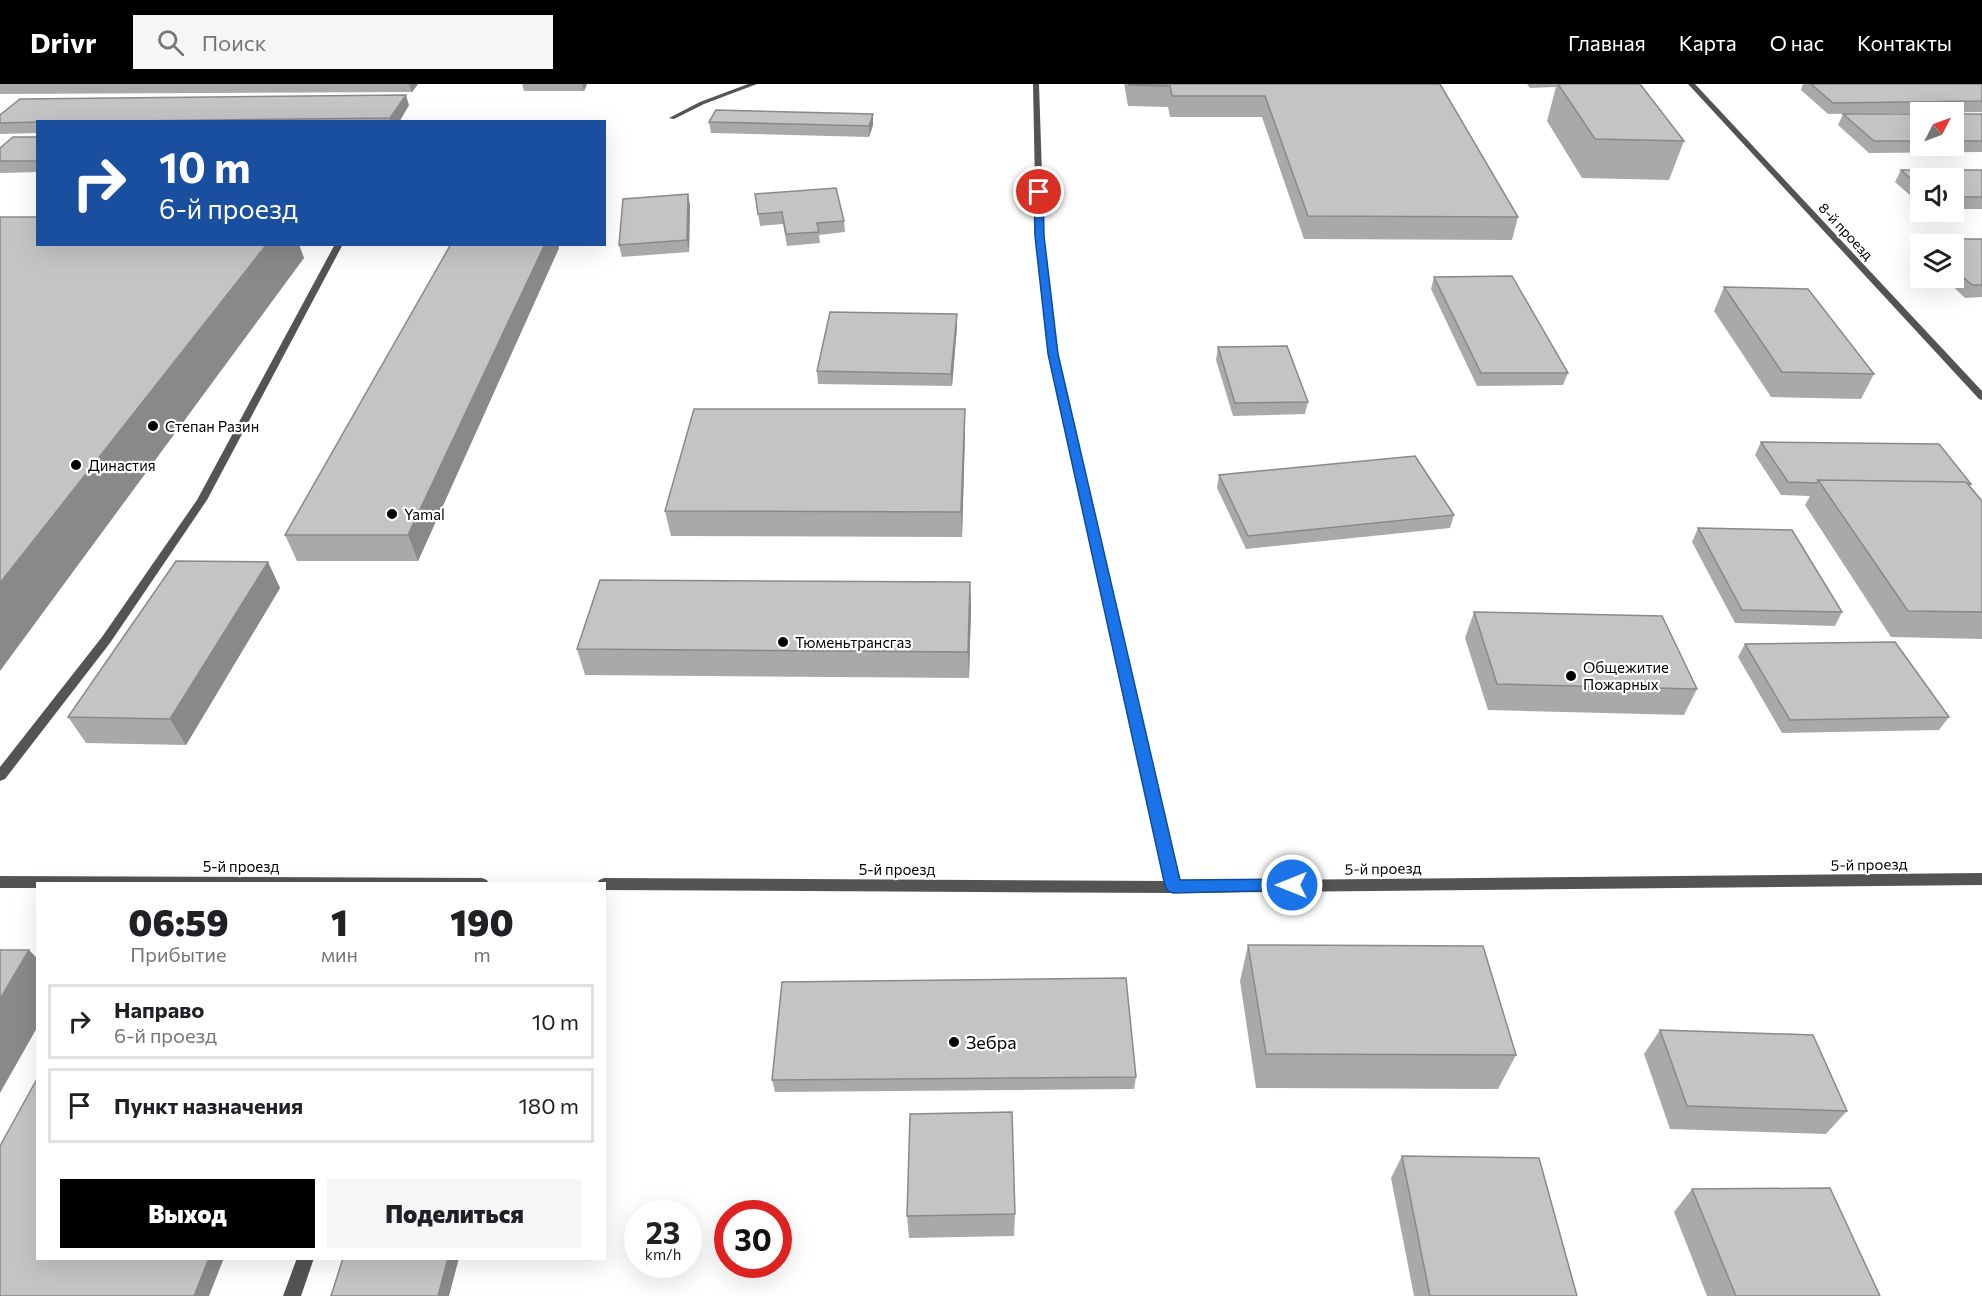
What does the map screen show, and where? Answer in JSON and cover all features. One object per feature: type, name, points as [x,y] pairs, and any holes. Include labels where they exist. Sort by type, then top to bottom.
[{"type":"street","points":[[672,118],[702,103],[754,84]]},
{"type":"street","points":[[1036,84],[1040,236],[1053,354],[1173,886]]},
{"type":"street","name":"8-й проезд","points":[[1691,84],[1982,397]]},
{"type":"street","points":[[0,776],[106,640],[202,500],[338,246]]},
{"type":"street","name":"5-й проезд","points":[[606,884],[1173,886],[1982,879]]},
{"type":"street","name":"5-й проезд","points":[[0,882],[36,882]]},
{"type":"street","points":[[292,1296],[305,1260]]},
{"type":"building","points":[[1129,84],[1440,84],[1518,217],[1308,216],[1265,96],[1172,96],[1170,86]]},
{"type":"building","points":[[1558,84],[1640,84],[1684,141],[1595,139]]},
{"type":"building","points":[[1811,84],[1982,84],[1982,101],[1833,103]]},
{"type":"building","points":[[406,95],[390,118],[36,120],[36,122],[0,123],[0,115],[20,99]]},
{"type":"building","points":[[716,110],[873,114],[869,126],[709,122]]},
{"type":"building","points":[[1843,114],[1910,114],[1910,141],[1874,141]]},
{"type":"building","points":[[1964,114],[1982,114],[1982,141],[1964,141]]},
{"type":"building","points":[[13,137],[36,137],[36,161],[0,161],[0,148]]},
{"type":"building","points":[[1901,170],[1910,170],[1910,178]]},
{"type":"building","points":[[1964,170],[1982,170],[1982,197],[1964,197]]},
{"type":"building","points":[[836,188],[844,221],[817,223],[819,232],[786,234],[782,212],[758,214],[755,194]]},
{"type":"building","points":[[688,194],[687,240],[619,245],[623,199]]},
{"type":"building","name":"Династия","points":[[0,217],[36,217],[36,246],[265,246],[0,583]]},
{"type":"building","points":[[1964,239],[1982,239],[1982,285],[1972,285],[1964,278]]},
{"type":"building","points":[[450,246],[544,246],[408,535],[285,535]]},
{"type":"building","points":[[1512,276],[1568,373],[1481,373],[1434,277]]},
{"type":"building","points":[[1724,287],[1808,289],[1874,374],[1782,372]]},
{"type":"building","points":[[830,312],[957,314],[951,374],[817,371]]},
{"type":"building","points":[[1287,346],[1308,402],[1235,403],[1218,347]]},
{"type":"building","points":[[694,409],[965,409],[961,512],[665,511]]},
{"type":"building","points":[[1761,442],[1939,444],[1971,484],[1966,482],[1818,480],[1817,483],[1788,482]]},
{"type":"building","points":[[1415,456],[1454,515],[1248,536],[1219,475]]},
{"type":"building","points":[[1818,480],[1966,482],[1982,501],[1982,612],[1908,611]]},
{"type":"building","points":[[1698,528],[1792,530],[1842,612],[1742,610]]},
{"type":"building","points":[[176,561],[268,562],[170,719],[68,717]]},
{"type":"building","name":"Тюменьтрансгаз","points":[[600,580],[970,582],[968,652],[577,649]]},
{"type":"building","points":[[1474,612],[1662,616],[1697,689],[1497,684]]},
{"type":"building","points":[[1895,642],[1949,717],[1790,720],[1745,644]]},
{"type":"building","points":[[1248,945],[1483,946],[1516,1055],[1266,1054]]},
{"type":"building","points":[[0,950],[29,950],[0,999]]},
{"type":"building","name":"Зебра","points":[[1126,978],[1136,1077],[772,1080],[782,982]]},
{"type":"building","points":[[1660,1030],[1813,1035],[1847,1111],[1687,1106]]},
{"type":"building","points":[[36,1081],[36,1260],[208,1260],[194,1296],[0,1296],[0,1146]]},
{"type":"building","points":[[1012,1112],[1015,1214],[907,1216],[910,1114]]},
{"type":"building","points":[[1402,1156],[1539,1158],[1577,1296],[1430,1296]]},
{"type":"building","points":[[1830,1188],[1880,1296],[1736,1296],[1692,1189]]},
{"type":"building","points":[[342,1260],[447,1260],[438,1296],[331,1296]]},
{"type":"place","name":"Степан Разин","points":[[153,426]]},
{"type":"place","name":"Династия","points":[[76,465]]},
{"type":"place","name":"Yamal","points":[[392,514]]},
{"type":"place","name":"Тюменьтрансгаз","points":[[783,642]]},
{"type":"place","name":"Общежитие Пожарных","points":[[1571,676]]},
{"type":"place","name":"Зебра","points":[[954,1042]]},
{"type":"route","points":[[1039,192],[1040,236],[1053,354],[1173,886],[1292,885]]}]
